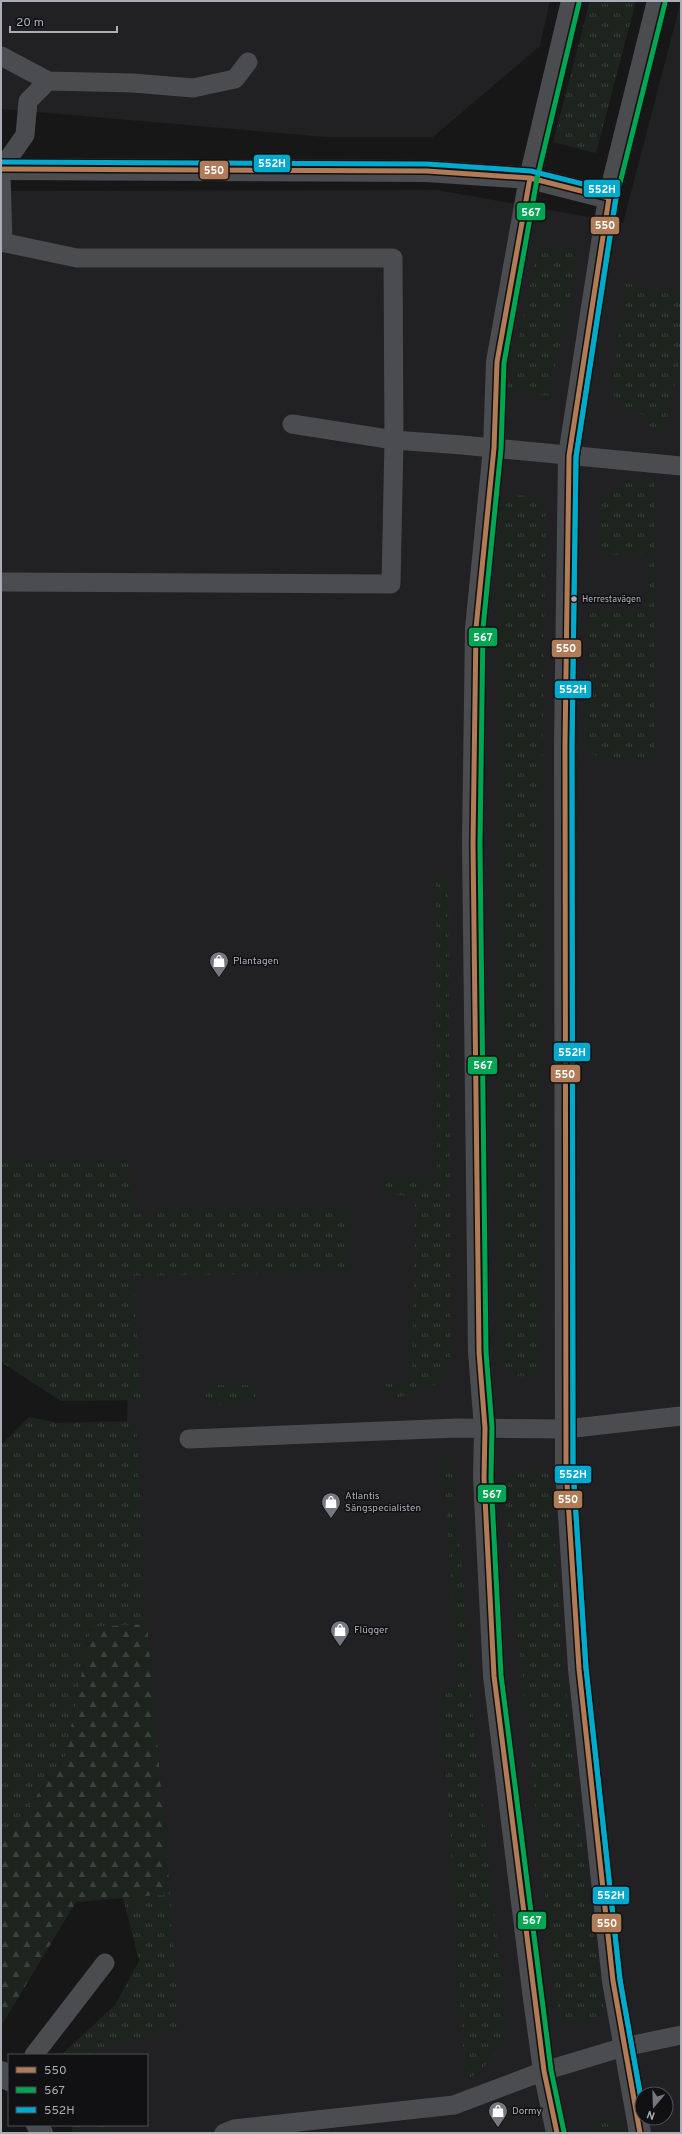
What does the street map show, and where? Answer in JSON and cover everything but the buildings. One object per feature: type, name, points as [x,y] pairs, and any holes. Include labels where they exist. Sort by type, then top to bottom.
[{"type":"street","points":[[557,2133],[544,2071],[494,1676],[484,1478],[485,1428],[479,1352],[473,844],[476,628],[494,448],[497,362],[530,178],[572,1]]},
{"type":"street","points":[[640,2133],[613,1981],[579,1669],[566,1469],[566,745],[569,456],[609,198],[658,1]]},
{"type":"street","points":[[1,169],[427,171],[530,178],[609,198]]},
{"type":"lane","points":[[1,56],[48,81],[193,88],[235,79],[248,62]]},
{"type":"lane","points":[[1,169],[25,135],[28,101],[48,81]]},
{"type":"lane","points":[[1,173],[2,242],[77,258],[393,258],[394,440],[391,584],[1,582]]},
{"type":"lane","points":[[292,424],[394,440],[681,466]]},
{"type":"lane","points":[[189,1439],[485,1428],[566,1429],[681,1416]]},
{"type":"lane","points":[[35,2054],[105,1963]]},
{"type":"lane","points":[[224,2133],[234,2129],[454,2105],[544,2071],[624,2047],[681,2035]]},
{"type":"shaded area","points":[[1,1],[550,1],[540,46],[433,137],[325,137],[1,109]]},
{"type":"shaded area","points":[[681,1],[681,2133],[84,2133],[82,2126],[148,2126],[148,2054],[81,2054],[171,2010],[127,1419],[130,1161],[1,1160],[1,191],[437,190],[623,223]]},
{"type":"green space","points":[[590,1],[636,1],[596,153],[553,142]]},
{"type":"green space","points":[[539,245],[579,254],[549,396],[507,391]]},
{"type":"green space","points":[[625,283],[681,294],[681,356],[664,432],[643,425],[644,415],[620,406],[612,392]]},
{"type":"green space","points":[[641,477],[655,479],[655,758],[597,757],[588,750],[590,612],[647,612],[648,553],[599,556],[596,551],[602,504],[619,487]]},
{"type":"green space","points":[[527,495],[545,497],[546,503],[542,778],[541,1366],[534,1374],[523,1376],[500,1370],[500,503],[505,496]]},
{"type":"green space","points":[[436,876],[448,877],[451,1360],[449,1371],[436,1384],[413,1394],[398,1397],[388,1394],[384,1384],[412,1383],[415,1196],[380,1194],[381,1179],[437,1179]]},
{"type":"green space","points":[[1,1160],[130,1160],[132,1214],[350,1207],[349,1272],[133,1276],[141,1400],[61,1401],[1,1362]]},
{"type":"green space","points":[[205,1385],[256,1385],[256,1398],[248,1403],[206,1404]]},
{"type":"green space","points":[[29,1417],[58,1423],[136,1421],[147,1624],[91,1627],[65,1757],[1,1845],[1,1445]]},
{"type":"green space","points":[[443,1457],[451,1461],[465,1599],[472,1709],[504,2002],[505,2023],[504,2036],[489,2062],[478,2073],[465,2081],[441,1690],[458,1688]]},
{"type":"green space","points":[[543,1469],[551,1477],[559,1610],[571,1744],[586,1877],[604,2009],[597,2018],[566,2022],[559,2014],[555,1989],[509,1557],[504,1481],[509,1471]]},
{"type":"green space","points":[[147,1624],[170,1894],[76,1902],[1,2026],[1,1845],[65,1757],[91,1627]]},
{"type":"green space","points":[[170,1894],[179,2027],[92,2054],[62,2054],[115,2005],[139,1961],[123,1898]]},
{"type":"green space","points":[[618,2120],[626,2127],[628,2133],[582,2133],[589,2124]]},
{"type":"green space","points":[[71,2126],[105,2126],[107,2133],[73,2133]]},
{"type":"transit line","name":"567","points":[[564,2132],[551,2070],[501,1675],[491,1478],[492,1427],[486,1352],[480,844],[483,628],[501,449],[504,363],[537,179],[579,3]]},
{"type":"transit line","name":"567","points":[[639,2086],[620,1980],[586,1668],[573,1469],[572,745],[576,457],[616,199],[665,3]]},
{"type":"transit line","name":"552H","points":[[1,162],[427,164],[531,171],[611,191],[616,196],[576,457],[572,745],[573,1469],[586,1668],[620,1980],[639,2086]]},
{"type":"transit line","name":"550","points":[[1,169],[427,171],[530,178],[609,198],[569,456],[565,745],[566,1469],[579,1669],[613,1981],[640,2133]]},
{"type":"transit line","name":"550","points":[[530,178],[497,362],[494,448],[476,628],[473,844],[479,1352],[485,1428],[484,1478],[494,1676],[544,2071],[557,2133]]},
{"type":"place","name":"Herrestavägen","points":[[574,599]]},
{"type":"place","name":"Plantagen","points":[[219,978]]},
{"type":"place","name":"Atlantis Sängspecialisten","points":[[331,1519]]},
{"type":"place","name":"Flügger","points":[[340,1647]]},
{"type":"place","name":"Dormy","points":[[498,2128]]}]
